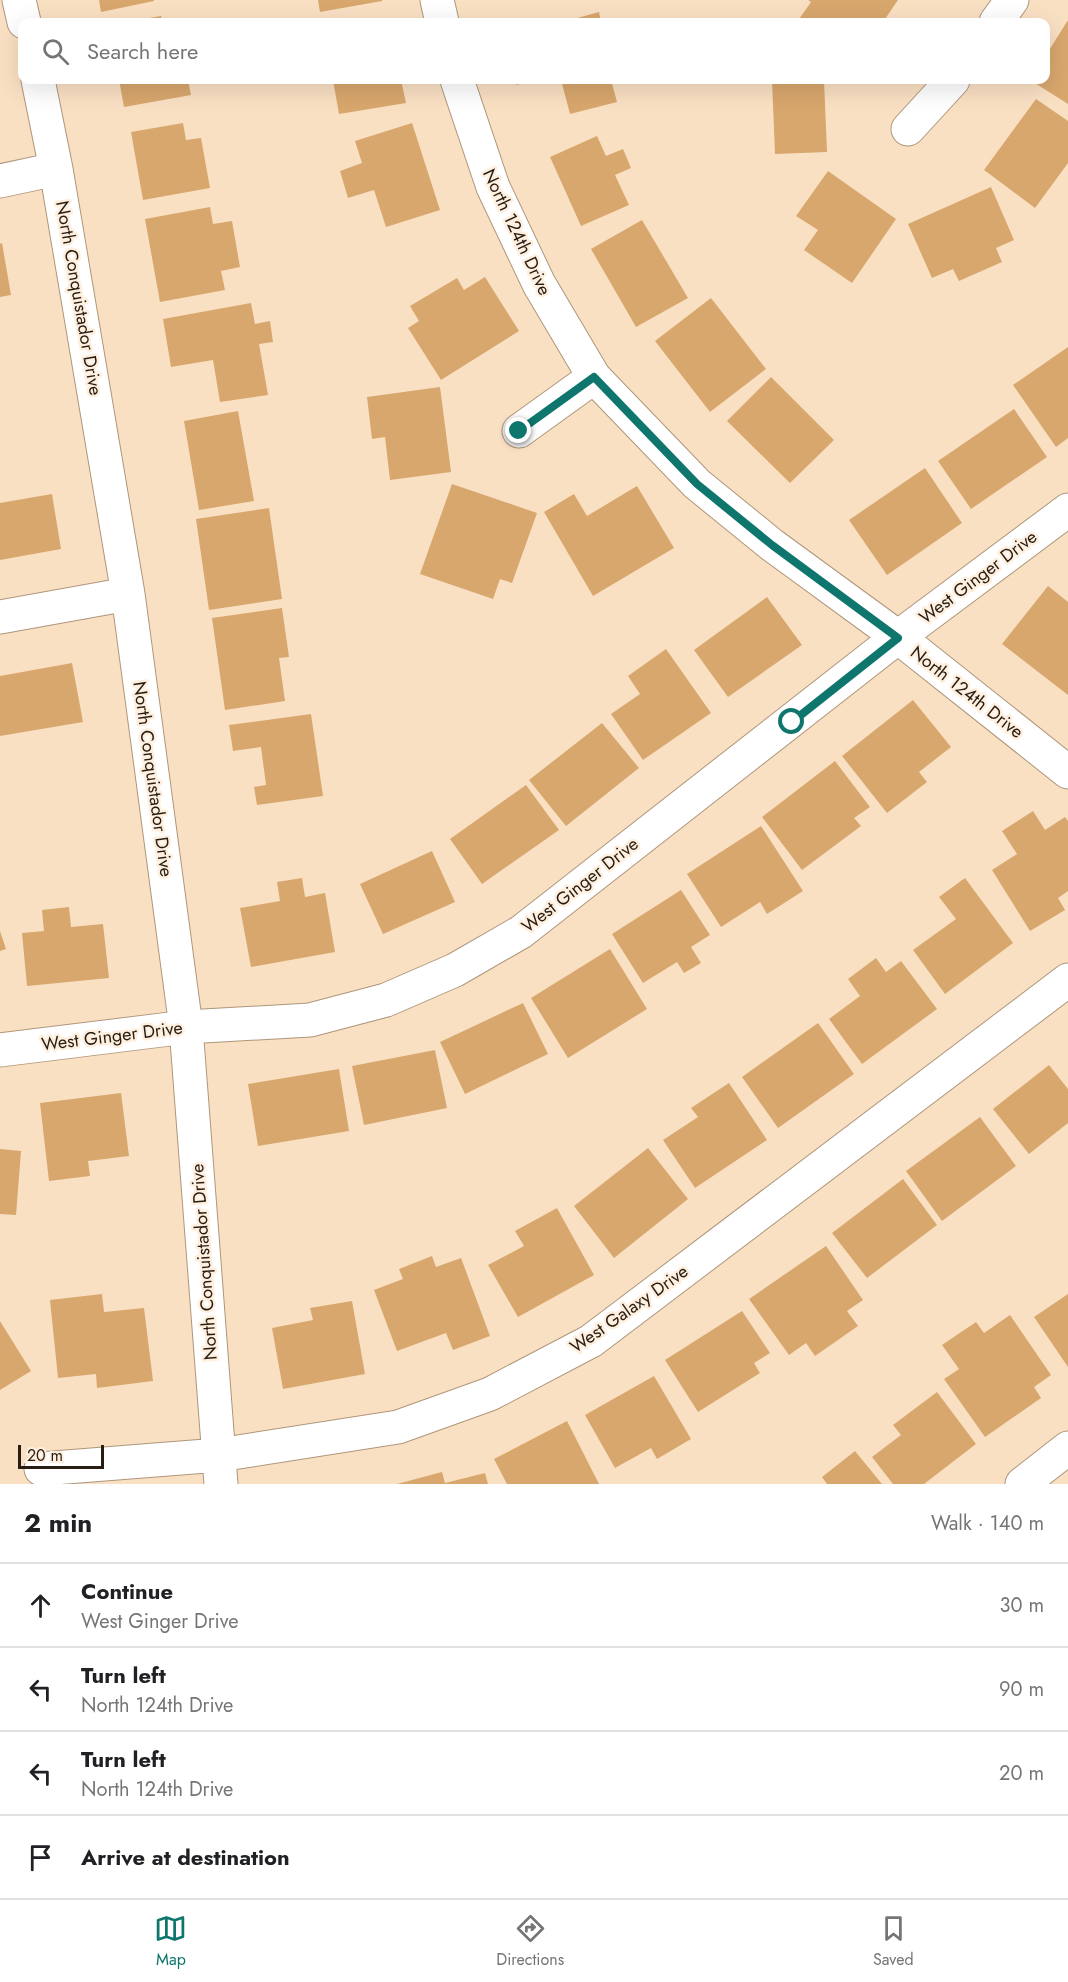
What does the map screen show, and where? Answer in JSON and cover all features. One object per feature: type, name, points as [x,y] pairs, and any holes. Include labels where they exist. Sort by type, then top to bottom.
[{"type":"street","points":[[19,0],[23,18]]},
{"type":"street","points":[[437,0],[441,18]]},
{"type":"street","points":[[999,18],[1012,0]]},
{"type":"street","name":"North Conquistador Drive","points":[[39,84],[56,169],[128,594],[186,1027],[220,1469]]},
{"type":"street","name":"North 124th Drive","points":[[458,84],[493,187],[539,284],[594,377],[697,484],[772,545],[898,638],[1068,772]]},
{"type":"street","points":[[909,129],[949,84]]},
{"type":"street","points":[[0,181],[56,169]]},
{"type":"street","points":[[519,431],[594,377]]},
{"type":"street","name":"West Ginger Drive","points":[[0,1050],[186,1027],[310,1020],[386,1000],[455,970],[521,932],[898,638],[1068,510]]},
{"type":"street","points":[[0,617],[128,594]]},
{"type":"street","name":"West Galaxy Drive","points":[[41,1469],[220,1469],[398,1427],[490,1394],[591,1341],[1068,980]]},
{"type":"street","points":[[1022,1484],[1068,1448]]},
{"type":"building","points":[[99,0],[154,0],[154,1],[101,12]]},
{"type":"building","points":[[318,0],[382,0],[382,1],[320,12]]},
{"type":"building","points":[[808,0],[898,0],[886,18],[800,18],[811,2]]},
{"type":"building","points":[[599,12],[600,18],[577,18]]},
{"type":"building","points":[[1068,20],[1068,104],[1036,84],[1050,84],[1050,49]]},
{"type":"building","points":[[120,84],[189,84],[191,95],[124,107]]},
{"type":"building","points":[[334,84],[402,84],[406,103],[339,114]]},
{"type":"building","points":[[562,84],[612,84],[617,102],[570,114]]},
{"type":"building","points":[[772,84],[824,84],[827,152],[775,154]]},
{"type":"building","points":[[1036,99],[1068,121],[1068,163],[1035,208],[984,170]]},
{"type":"building","points":[[183,123],[186,140],[201,138],[210,188],[143,200],[131,132]]},
{"type":"building","points":[[412,123],[440,210],[386,227],[374,190],[348,198],[340,171],[362,163],[355,141]]},
{"type":"building","points":[[597,136],[606,156],[623,149],[631,168],[615,175],[629,205],[581,226],[550,157]]},
{"type":"building","points":[[828,171],[896,219],[852,283],[804,250],[818,230],[796,216]]},
{"type":"building","points":[[991,187],[1014,240],[996,248],[1002,262],[959,281],[953,269],[932,278],[908,224]]},
{"type":"building","points":[[210,207],[213,224],[232,221],[240,267],[221,271],[225,290],[160,302],[145,219]]},
{"type":"building","points":[[642,220],[688,298],[636,327],[591,249]]},
{"type":"building","points":[[2,243],[11,295],[0,297],[0,244]]},
{"type":"building","points":[[485,277],[519,331],[441,380],[408,328],[419,321],[410,306],[457,278],[464,290]]},
{"type":"building","points":[[711,298],[766,369],[710,412],[655,341]]},
{"type":"building","points":[[251,303],[255,324],[270,321],[273,342],[259,344],[268,395],[220,402],[213,360],[171,367],[163,319]]},
{"type":"building","points":[[1068,347],[1068,438],[1056,447],[1013,385]]},
{"type":"building","points":[[771,377],[834,440],[790,483],[727,421]]},
{"type":"building","points":[[440,387],[451,472],[390,480],[385,437],[372,439],[367,397]]},
{"type":"building","points":[[1014,409],[1047,457],[971,509],[938,461]]},
{"type":"building","points":[[238,411],[254,501],[199,510],[184,421]]},
{"type":"building","points":[[925,468],[962,523],[887,575],[849,520]]},
{"type":"building","points":[[452,484],[537,513],[512,583],[500,579],[493,599],[420,574]]},
{"type":"building","points":[[637,486],[674,548],[593,596],[544,512],[574,494],[587,516]]},
{"type":"building","points":[[52,494],[61,549],[0,560],[0,503]]},
{"type":"building","points":[[269,508],[282,599],[209,610],[196,519]]},
{"type":"building","points":[[1048,586],[1068,602],[1068,695],[1002,644]]},
{"type":"building","points":[[767,597],[802,645],[728,697],[694,650]]},
{"type":"building","points":[[282,608],[289,657],[279,658],[285,701],[225,710],[212,618]]},
{"type":"building","points":[[666,649],[711,713],[643,760],[611,714],[640,694],[628,676]]},
{"type":"building","points":[[72,663],[83,722],[0,736],[0,676]]},
{"type":"building","points":[[913,700],[951,747],[919,772],[927,782],[887,813],[842,756]]},
{"type":"building","points":[[311,714],[323,796],[257,805],[254,787],[266,785],[261,747],[233,751],[229,725]]},
{"type":"building","points":[[602,723],[639,768],[566,826],[529,780]]},
{"type":"building","points":[[835,761],[870,807],[854,818],[861,826],[802,870],[762,817]]},
{"type":"building","points":[[526,785],[559,830],[482,884],[450,839]]},
{"type":"building","points":[[1033,811],[1045,830],[1065,817],[1068,821],[1068,891],[1058,898],[1065,910],[1030,931],[992,870],[1017,854],[1002,831]]},
{"type":"building","points":[[761,826],[803,891],[767,914],[760,902],[721,927],[687,874]]},
{"type":"building","points":[[432,851],[455,902],[383,934],[360,884]]},
{"type":"building","points":[[302,878],[305,897],[325,893],[335,952],[251,967],[240,908],[280,901],[277,882]]},
{"type":"building","points":[[965,878],[1013,943],[945,994],[913,950],[956,919],[939,897]]},
{"type":"building","points":[[681,890],[710,935],[691,947],[701,963],[684,973],[677,962],[643,983],[612,934]]},
{"type":"building","points":[[69,907],[71,927],[103,924],[109,978],[27,986],[22,933],[44,931],[42,910]]},
{"type":"building","points":[[0,931],[6,949],[0,951]]},
{"type":"building","points":[[610,949],[647,1009],[568,1058],[531,998]]},
{"type":"building","points":[[876,958],[886,972],[901,961],[937,1009],[862,1064],[829,1019],[860,996],[848,979]]},
{"type":"building","points":[[523,1003],[548,1054],[465,1094],[440,1042]]},
{"type":"building","points":[[818,1023],[854,1074],[778,1128],[742,1077]]},
{"type":"building","points":[[435,1050],[447,1108],[364,1125],[352,1066]]},
{"type":"building","points":[[1049,1065],[1068,1089],[1068,1123],[1029,1154],[993,1109]]},
{"type":"building","points":[[339,1069],[349,1131],[258,1146],[248,1084]]},
{"type":"building","points":[[729,1083],[767,1140],[695,1188],[663,1140],[698,1117],[691,1108]]},
{"type":"building","points":[[121,1093],[129,1156],[88,1161],[90,1176],[49,1181],[40,1103]]},
{"type":"building","points":[[980,1117],[1016,1166],[942,1221],[906,1171]]},
{"type":"building","points":[[648,1148],[688,1199],[614,1258],[574,1206]]},
{"type":"building","points":[[0,1149],[21,1151],[16,1215],[0,1214]]},
{"type":"building","points":[[903,1179],[937,1225],[867,1278],[832,1233]]},
{"type":"building","points":[[557,1208],[594,1275],[518,1317],[488,1265],[524,1246],[515,1231]]},
{"type":"building","points":[[826,1246],[863,1300],[847,1311],[858,1326],[815,1356],[806,1343],[789,1355],[749,1299]]},
{"type":"building","points":[[432,1256],[436,1267],[461,1258],[490,1336],[453,1350],[446,1333],[397,1351],[374,1290],[403,1279],[399,1269]]},
{"type":"building","points":[[102,1294],[104,1312],[144,1308],[153,1381],[97,1388],[96,1374],[58,1378],[50,1300]]},
{"type":"building","points":[[1068,1294],[1068,1367],[1034,1317]]},
{"type":"building","points":[[352,1301],[365,1374],[283,1389],[272,1328],[313,1320],[310,1308]]},
{"type":"building","points":[[742,1311],[770,1353],[754,1363],[760,1373],[698,1412],[665,1360]]},
{"type":"building","points":[[1010,1315],[1051,1375],[1034,1387],[1041,1398],[985,1437],[944,1379],[959,1369],[942,1345],[976,1322],[984,1333]]},
{"type":"building","points":[[0,1321],[31,1371],[0,1390]]},
{"type":"building","points":[[654,1376],[691,1439],[657,1459],[651,1448],[615,1468],[585,1415]]},
{"type":"building","points":[[937,1392],[976,1444],[924,1484],[893,1484],[872,1457],[901,1435],[893,1425]]},
{"type":"building","points":[[567,1421],[599,1484],[507,1484],[494,1459]]},
{"type":"building","points":[[855,1451],[882,1484],[827,1484],[822,1477]]},
{"type":"building","points":[[442,1472],[445,1483],[485,1473],[488,1484],[397,1484]]},
{"type":"route","points":[[519,431],[594,377],[641,429],[697,484],[772,545],[898,638],[792,722]]}]
